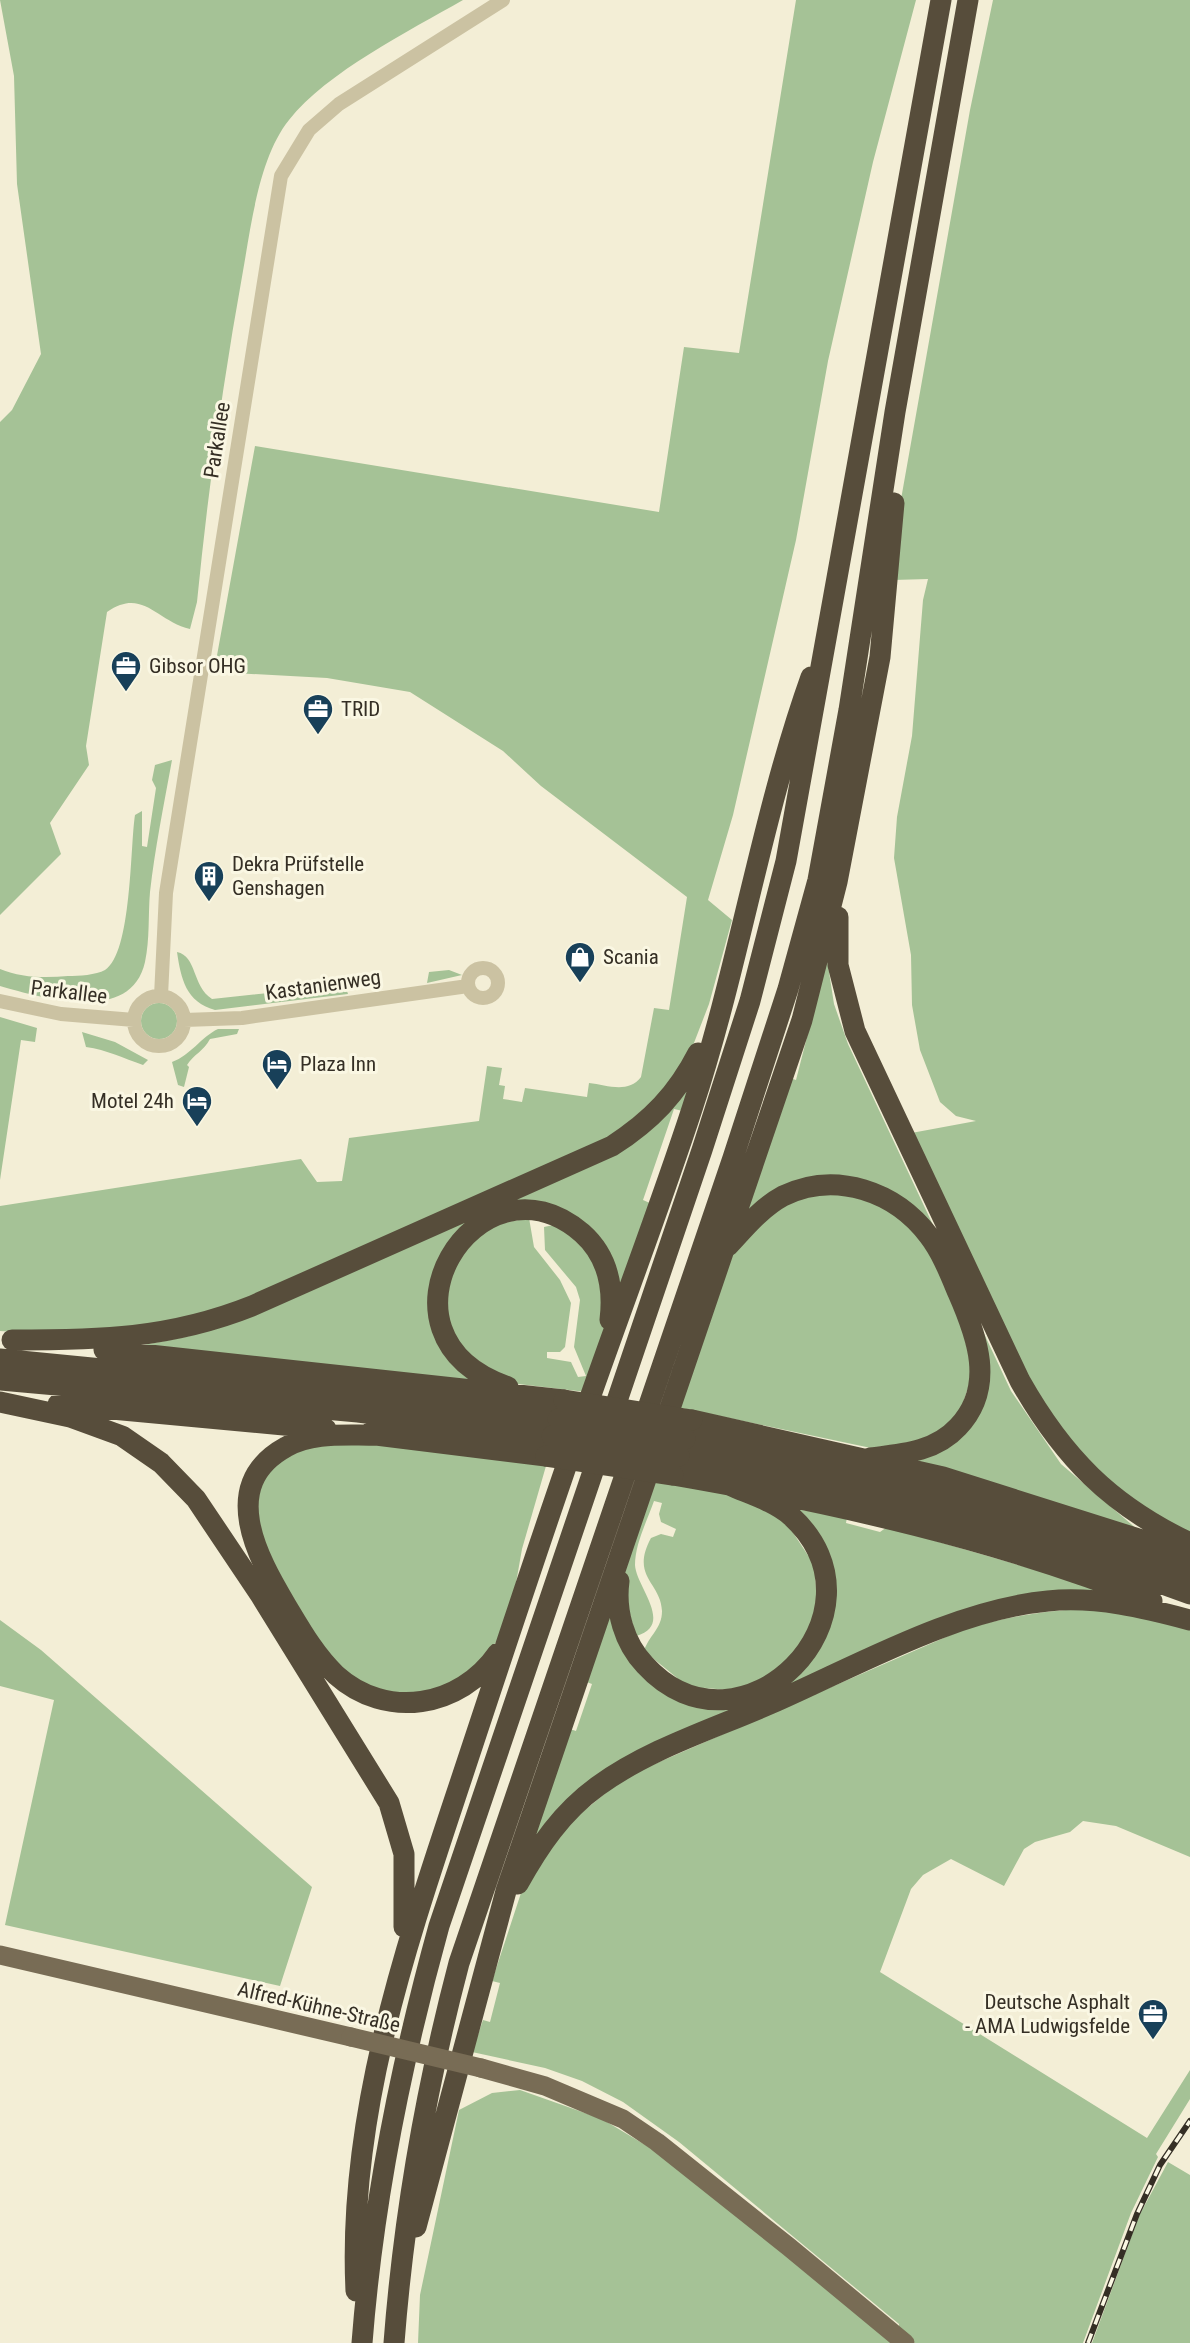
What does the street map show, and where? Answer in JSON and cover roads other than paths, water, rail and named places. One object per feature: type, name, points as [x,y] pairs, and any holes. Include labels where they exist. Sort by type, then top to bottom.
[{"type":"highway","points":[[360,2343],[380,2186],[416,2008],[456,1875],[750,1001],[786,861],[940,0]]},
{"type":"highway","points":[[394,2343],[424,2110],[460,1963],[733,1158],[788,989],[814,894],[840,761],[895,412],[968,0]]},
{"type":"highway","points":[[401,2273],[426,2192],[497,1923],[803,1020],[843,856],[880,657],[901,435],[895,412]]},
{"type":"highway","points":[[393,1998],[584,1413],[693,1106],[797,718],[827,640]]},
{"type":"highway","points":[[843,856],[838,965],[855,1031],[999,1341],[1045,1424],[1079,1467],[1143,1518],[1190,1543]]},
{"type":"highway","points":[[6,1339],[103,1340],[179,1331],[252,1306],[612,1146],[637,1130],[669,1100],[686,1077],[723,1001]]},
{"type":"highway","points":[[724,1250],[769,1205],[785,1195],[813,1187],[844,1185],[862,1188],[888,1199],[910,1214],[940,1252],[971,1321],[981,1361],[976,1396],[968,1413],[949,1435],[927,1447],[870,1458]]},
{"type":"highway","points":[[555,1427],[538,1397],[482,1376],[453,1351],[440,1324],[437,1287],[443,1265],[466,1233],[494,1216],[527,1212],[562,1220],[597,1248],[607,1268],[611,1290],[609,1327],[584,1413]]},
{"type":"highway","points":[[6,1339],[538,1397]]},
{"type":"highway","points":[[0,1359],[359,1394],[682,1448],[821,1466],[1015,1517],[1190,1575]]},
{"type":"highway","points":[[0,1380],[555,1427],[682,1448],[908,1506],[1136,1574],[1190,1594]]},
{"type":"highway","points":[[0,1400],[99,1426],[140,1447],[178,1478],[210,1520],[330,1704],[389,1803],[404,1854],[407,1896],[393,1998],[370,2102],[358,2181],[354,2253],[360,2343]]},
{"type":"highway","points":[[0,1400],[380,1435]]},
{"type":"highway","points":[[518,1610],[498,1653],[473,1682],[457,1692],[428,1701],[395,1702],[377,1699],[355,1690],[319,1657],[261,1564],[249,1525],[250,1497],[255,1479],[267,1461],[284,1447],[305,1438],[555,1427]]},
{"type":"highway","points":[[647,1479],[620,1576],[620,1614],[627,1637],[640,1659],[665,1682],[687,1693],[723,1698],[757,1692],[784,1678],[809,1651],[824,1608],[825,1583],[814,1545],[796,1521],[774,1504],[729,1485],[682,1448]]},
{"type":"highway","points":[[682,1448],[870,1458],[1010,1497],[1190,1556]]},
{"type":"highway","points":[[729,1485],[849,1510],[991,1548],[1122,1589],[1190,1618]]},
{"type":"highway","points":[[497,1923],[548,1835],[580,1801],[616,1774],[692,1738],[979,1615],[1015,1606],[1060,1600],[1114,1603],[1190,1618]]},
{"type":"main road","name":"Alfred-Kühne-Straße","points":[[0,1955],[481,2068],[545,2086],[623,2119],[657,2142],[905,2343]]},
{"type":"street","name":"Parkallee","points":[[184,1020],[180,1035],[159,1046],[144,1041],[135,1028],[134,1020],[139,1005],[153,996],[161,996],[166,893],[281,176],[309,130],[331,110],[503,0]]},
{"type":"street","name":"Kastanienweg","points":[[184,1020],[242,1018],[468,986]]},
{"type":"street","points":[[161,996],[177,1003],[184,1020]]},
{"type":"street","name":"Parkallee","points":[[0,1001],[61,1014],[134,1020]]},
{"type":"railway","points":[[1088,2343],[1137,2214],[1160,2165],[1190,2121]]},
{"type":"place","name":"Gibsor OHG","points":[[126,693]]},
{"type":"place","name":"TRID","points":[[318,736]]},
{"type":"place","name":"Dekra Prüfstelle Genshagen","points":[[209,903]]},
{"type":"place","name":"Scania","points":[[580,984]]},
{"type":"place","name":"Plaza Inn","points":[[277,1091]]},
{"type":"place","name":"Motel 24h","points":[[197,1128]]},
{"type":"place","name":"Deutsche Asphalt - AMA Ludwigsfelde","points":[[1153,2041]]}]
